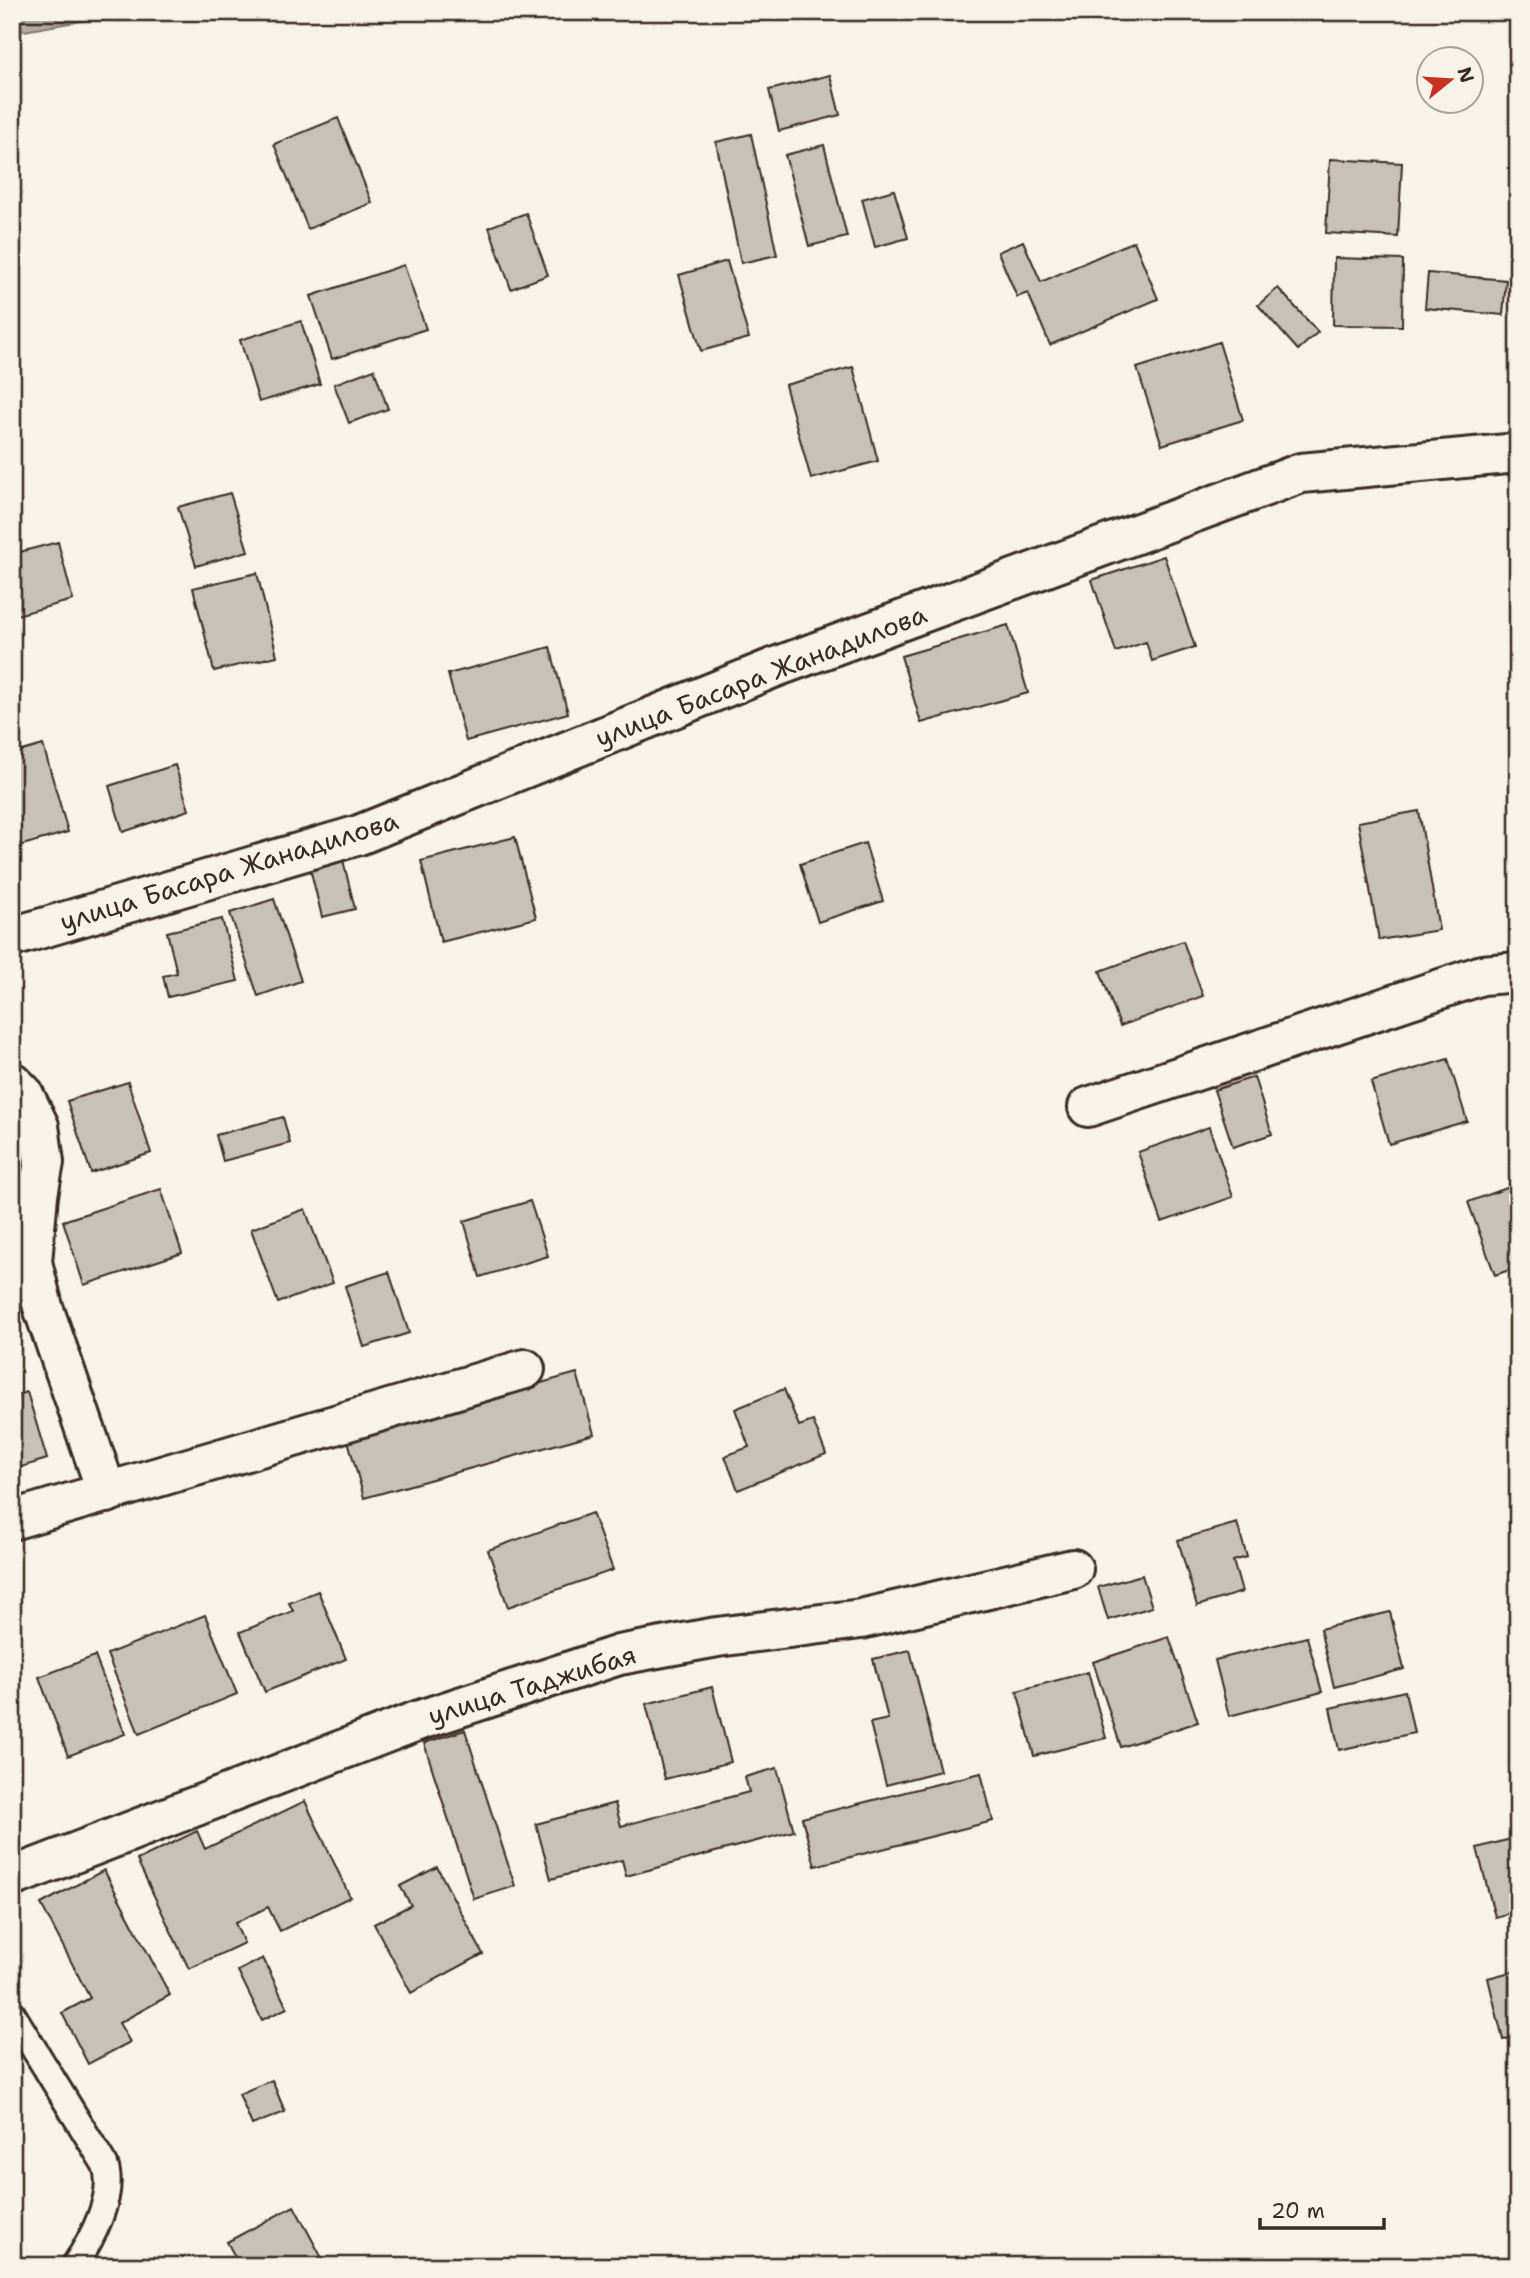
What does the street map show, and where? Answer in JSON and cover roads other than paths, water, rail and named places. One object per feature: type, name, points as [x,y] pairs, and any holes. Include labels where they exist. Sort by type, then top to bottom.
[{"type":"street","name":"улица Басара Жанадилова","points":[[12,937],[359,835],[773,668],[1301,473],[1518,453]]},
{"type":"street","points":[[1087,1107],[1482,975],[1518,972]]},
{"type":"street","points":[[12,1082],[23,1093],[39,1126],[44,1162],[32,1262],[43,1307],[107,1493]]},
{"type":"street","points":[[12,1520],[525,1369]]},
{"type":"street","name":"улица Таджибая","points":[[12,1877],[417,1721],[619,1655],[717,1637],[861,1619],[1073,1569]]},
{"type":"lane","points":[[12,2013],[105,2165],[110,2179],[104,2208],[74,2266]]}]
